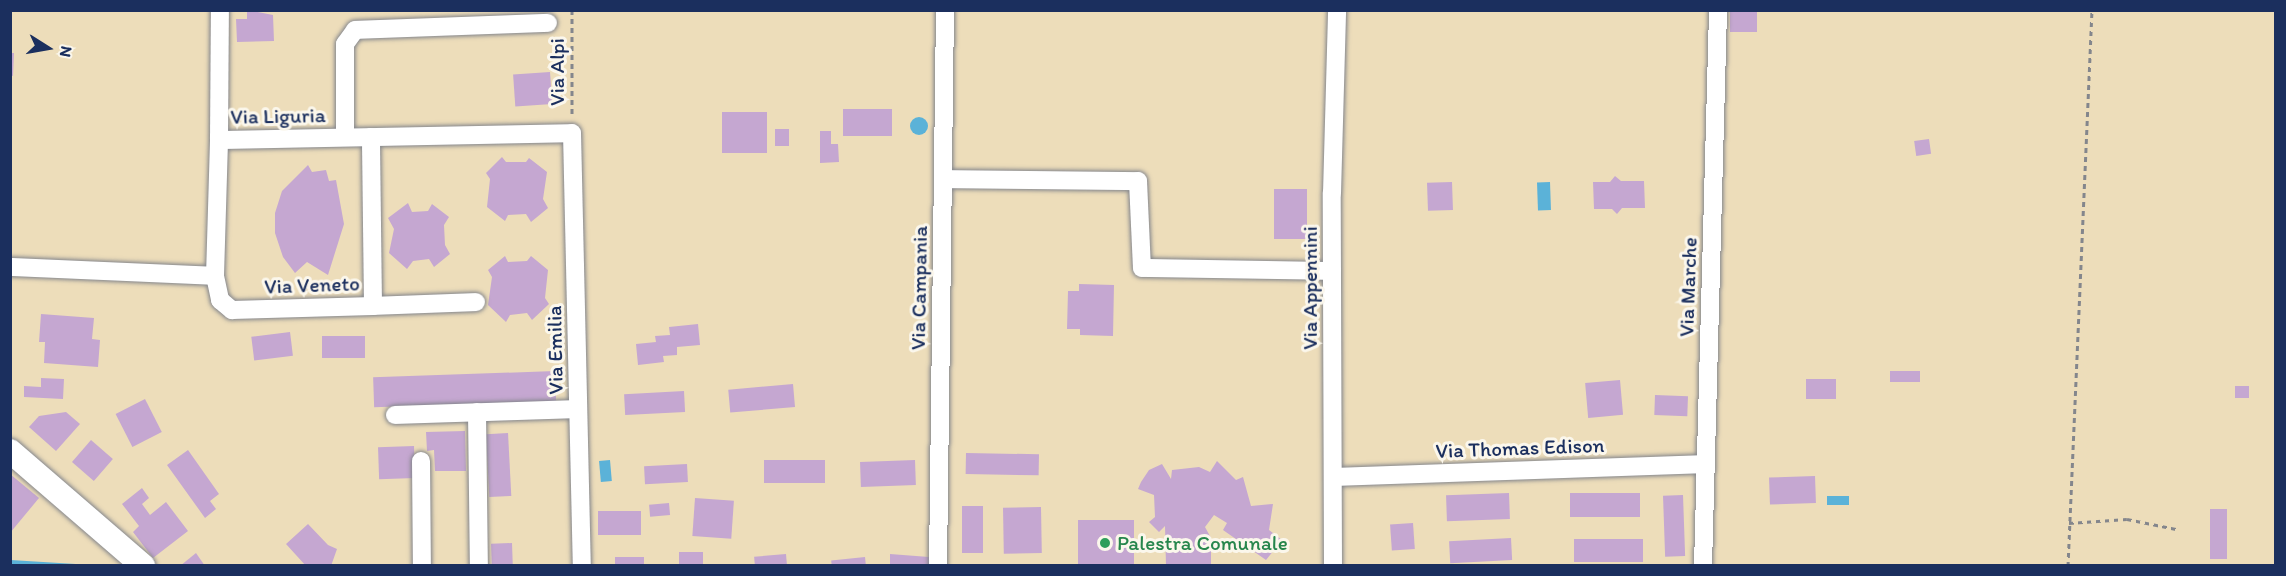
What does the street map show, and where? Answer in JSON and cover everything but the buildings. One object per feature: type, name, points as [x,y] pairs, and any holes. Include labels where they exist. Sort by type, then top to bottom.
[{"type":"main road","points":[[10,451],[131,561]]},
{"type":"street","points":[[219,140],[220,10]]},
{"type":"street","name":"Via Campania","points":[[938,566],[945,10]]},
{"type":"street","name":"Via Appennini","points":[[1333,566],[1335,477],[1332,271],[1337,10]]},
{"type":"street","name":"Via Marche","points":[[1703,566],[1718,10]]},
{"type":"street","points":[[345,137],[345,44],[354,30],[548,23]]},
{"type":"street","name":"Via Liguria","points":[[215,276],[219,140],[572,133]]},
{"type":"street","name":"Via Emilia","points":[[572,133],[582,566]]},
{"type":"street","name":"Via Veneto","points":[[215,276],[220,300],[232,310],[373,306],[371,137]]},
{"type":"street","points":[[943,179],[1138,181],[1142,268],[1332,271]]},
{"type":"street","points":[[10,267],[215,276]]},
{"type":"street","points":[[373,306],[476,302]]},
{"type":"street","points":[[395,415],[578,409]]},
{"type":"street","points":[[477,412],[479,566]]},
{"type":"street","points":[[421,461],[422,566]]},
{"type":"street","name":"Via Thomas Edison","points":[[1335,477],[1706,464]]},
{"type":"path","name":"Via Alpi","points":[[572,10],[572,133]]},
{"type":"path","points":[[2068,566],[2092,10]]},
{"type":"path","points":[[2069,524],[2127,519],[2176,529]]},
{"type":"water","points":[[915,117],[923,117],[928,122],[926,133],[915,135],[910,130],[910,122]]},
{"type":"water","points":[[1537,182],[1550,182],[1551,210],[1538,210]]},
{"type":"water","points":[[610,460],[612,481],[601,482],[599,461]]},
{"type":"water","points":[[1827,496],[1849,496],[1849,505],[1827,505]]},
{"type":"waterway","points":[[10,562],[75,566]]},
{"type":"place","name":"Palestra Comunale","points":[[1105,543]]}]
